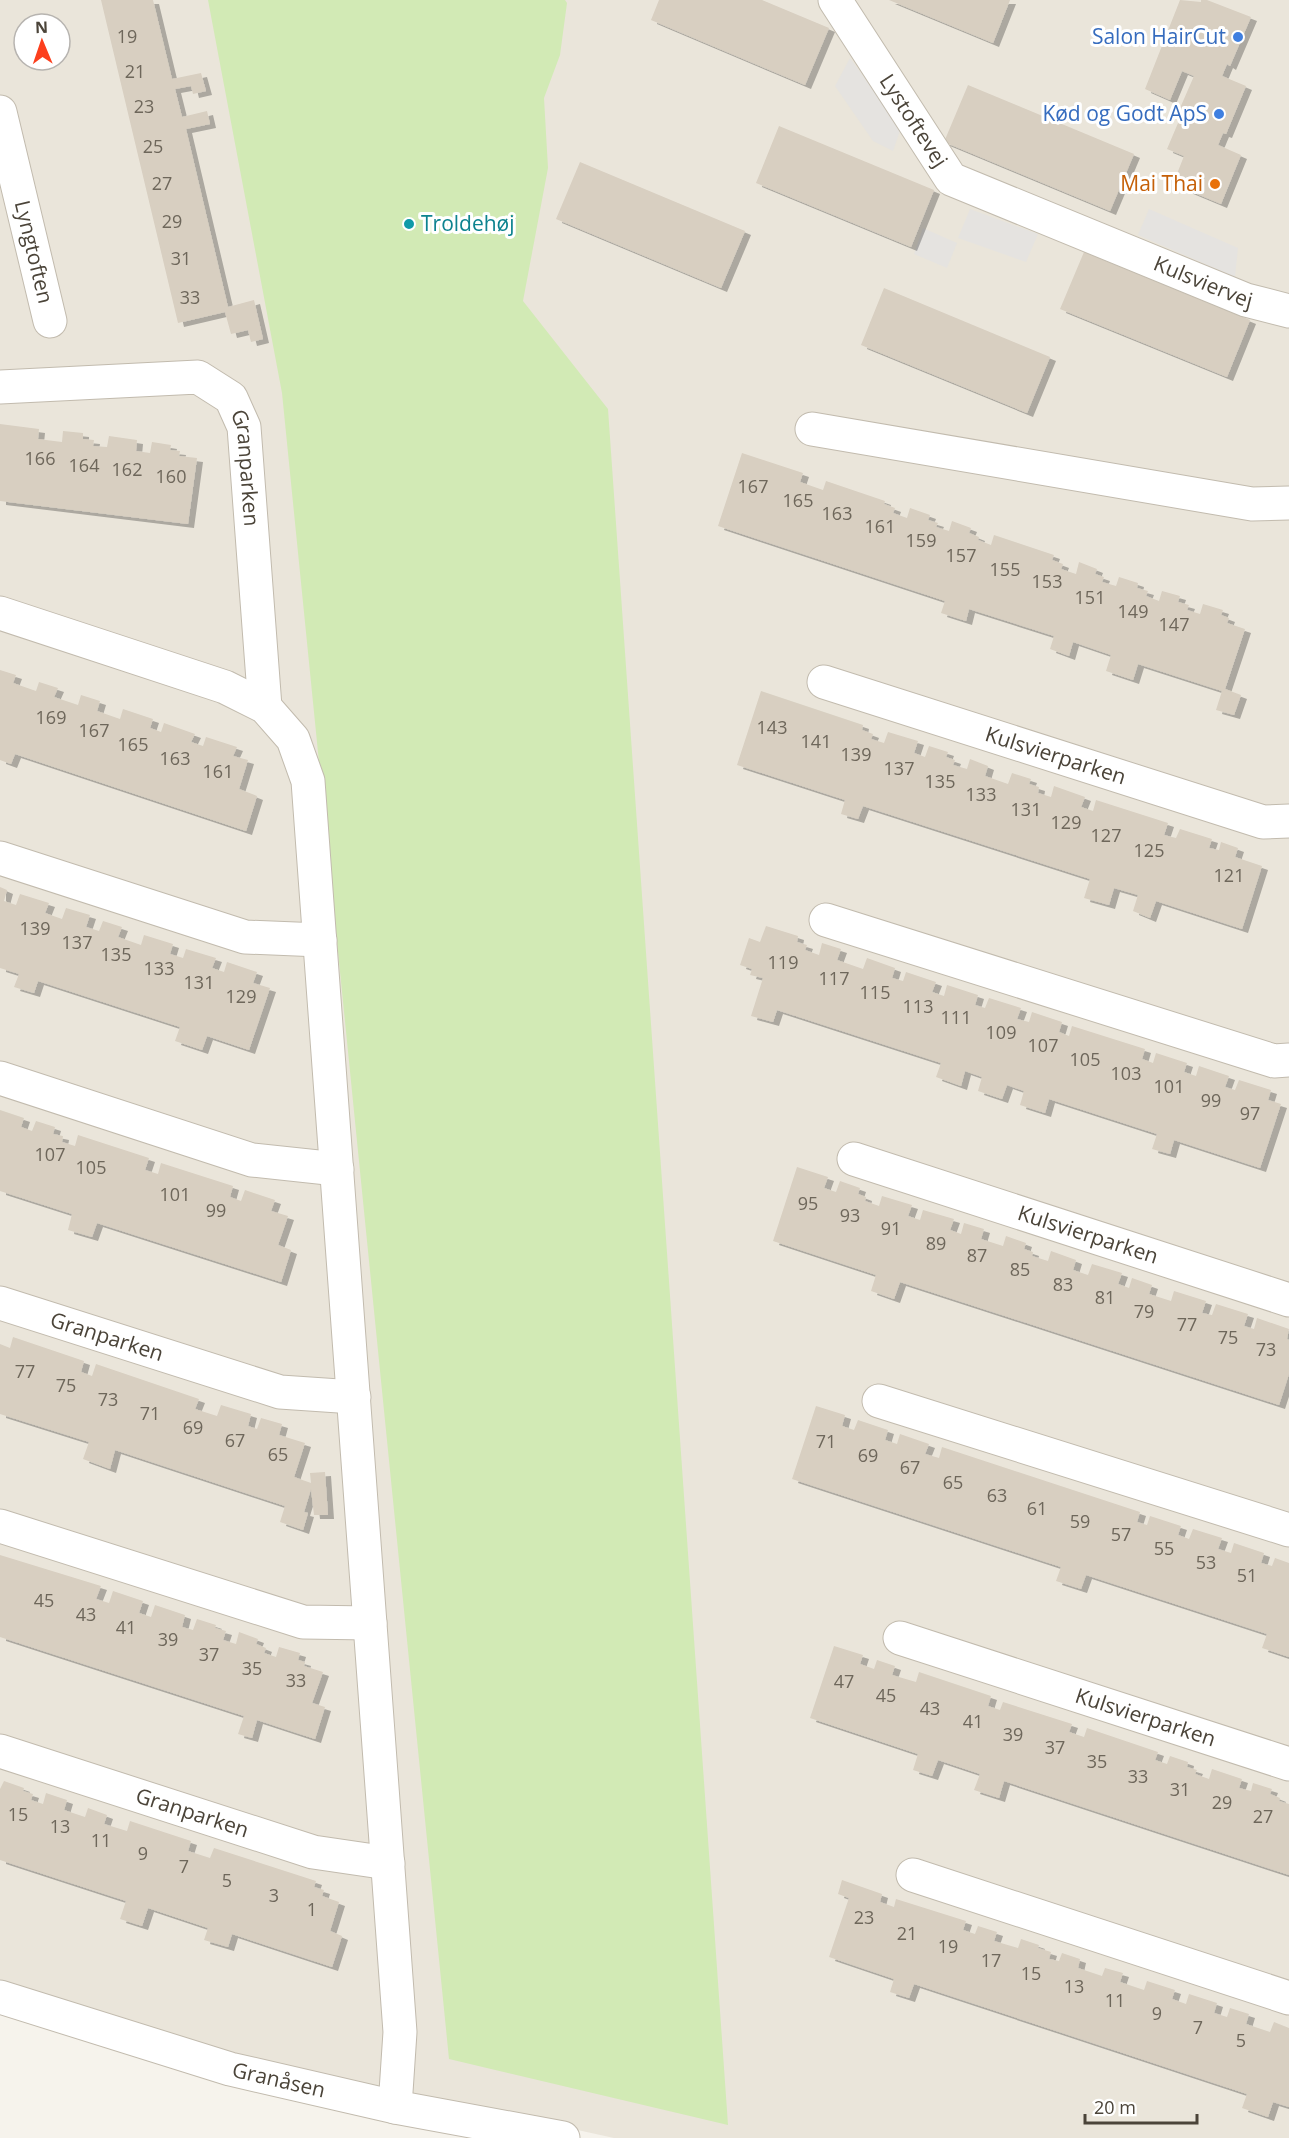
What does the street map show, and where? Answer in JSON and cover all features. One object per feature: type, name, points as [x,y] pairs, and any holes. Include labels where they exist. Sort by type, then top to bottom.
[{"type":"street","name":"Lystoftevej","points":[[835,0],[951,179],[1119,248]]},
{"type":"street","name":"Lyngtoften","points":[[0,112],[50,321]]},
{"type":"street","name":"Kulsviervej","points":[[1119,248],[1246,300],[1289,311]]},
{"type":"street","name":"Granparken","points":[[0,387],[198,377],[231,398],[244,427],[265,707]]},
{"type":"street","points":[[812,429],[1252,504],[1289,503]]},
{"type":"street","points":[[0,613],[225,687],[265,707],[293,739],[308,781],[400,2032],[395,2107]]},
{"type":"street","name":"Kulsvierparken","points":[[824,682],[1263,822],[1289,821]]},
{"type":"street","points":[[0,858],[245,937],[320,940]]},
{"type":"street","points":[[826,920],[1274,1061],[1289,1060]]},
{"type":"street","points":[[0,1078],[252,1160],[337,1169]]},
{"type":"street","name":"Kulsvierparken","points":[[854,1159],[1289,1300]]},
{"type":"street","name":"Granparken","points":[[0,1303],[280,1392],[354,1396]]},
{"type":"street","points":[[879,1401],[1289,1530]]},
{"type":"street","points":[[0,1527],[303,1622],[370,1623]]},
{"type":"street","name":"Kulsvierparken","points":[[900,1638],[1289,1764]]},
{"type":"street","name":"Granparken","points":[[0,1751],[314,1852],[388,1863]]},
{"type":"street","points":[[913,1875],[1289,1998]]},
{"type":"street","name":"Granåsen","points":[[0,1997],[230,2069],[395,2107],[563,2138]]},
{"type":"shaded area","points":[[0,0],[1289,0],[1289,2138],[614,2138],[0,2004]]},
{"type":"shaded area","points":[[850,58],[901,128],[893,151],[873,141],[835,86]]},
{"type":"shaded area","points":[[970,209],[1038,234],[1026,262],[958,238]]},
{"type":"shaded area","points":[[1149,209],[1238,248],[1235,277],[1138,235]]},
{"type":"shaded area","points":[[923,228],[957,243],[947,268],[914,254]]},
{"type":"green space","points":[[208,0],[565,0],[567,3],[560,55],[544,98],[548,168],[523,301],[608,409],[728,2125],[449,2059],[282,393]]},
{"type":"building","points":[[101,0],[153,0],[172,79],[201,73],[206,91],[193,94],[191,86],[175,89],[182,117],[207,111],[210,124],[186,129],[228,307],[254,300],[263,339],[251,342],[248,330],[231,334],[225,312],[178,323]]},
{"type":"building","points":[[659,0],[762,0],[829,28],[805,85],[651,20]]},
{"type":"building","points":[[889,0],[1010,0],[993,43]]},
{"type":"building","points":[[1180,0],[1201,2],[1201,0],[1207,0],[1251,17],[1230,66],[1227,64],[1222,76],[1246,86],[1226,134],[1223,133],[1218,145],[1241,155],[1221,204],[1173,184],[1184,156],[1167,149],[1181,116],[1177,115],[1194,76],[1182,71],[1170,100],[1145,89]]},
{"type":"building","points":[[968,85],[1134,154],[1110,211],[944,142]]},
{"type":"building","points":[[779,126],[934,190],[911,247],[756,183]]},
{"type":"building","points":[[580,162],[745,231],[721,288],[556,219]]},
{"type":"building","points":[[1084,252],[1250,320],[1227,377],[1060,309]]},
{"type":"building","points":[[884,288],[1050,357],[1027,413],[861,345]]},
{"type":"building","points":[[0,424],[39,429],[38,439],[62,442],[63,431],[83,433],[83,439],[94,440],[93,446],[107,447],[109,436],[137,440],[136,451],[150,453],[152,442],[171,445],[170,450],[180,451],[179,456],[197,458],[188,524],[0,501]]},
{"type":"building","points":[[742,453],[803,473],[800,482],[823,490],[826,481],[885,501],[884,504],[895,508],[893,513],[907,518],[910,508],[930,515],[928,520],[938,523],[936,527],[949,531],[952,521],[971,528],[969,533],[979,537],[978,540],[991,545],[994,535],[1054,555],[1052,560],[1063,564],[1061,569],[1076,574],[1079,562],[1097,569],[1095,574],[1104,577],[1102,582],[1116,586],[1119,577],[1138,583],[1137,588],[1148,591],[1146,596],[1159,601],[1162,591],[1180,596],[1178,602],[1189,605],[1187,610],[1200,614],[1203,604],[1223,610],[1221,615],[1229,618],[1227,623],[1245,629],[1225,689],[1241,695],[1234,715],[1216,710],[1222,691],[1138,664],[1133,680],[1106,671],[1111,655],[1073,642],[1069,656],[1050,649],[1054,636],[969,609],[966,621],[941,613],[945,601],[718,526]]},
{"type":"building","points":[[0,670],[16,675],[13,683],[36,691],[39,682],[58,688],[54,697],[78,705],[81,695],[100,701],[97,711],[120,719],[123,709],[153,719],[150,728],[161,732],[164,723],[195,734],[191,742],[203,746],[206,737],[237,747],[233,756],[248,760],[239,789],[257,796],[246,831],[15,754],[11,764],[0,760]]},
{"type":"building","points":[[761,691],[863,725],[862,730],[873,734],[871,739],[884,743],[888,732],[918,741],[914,753],[925,757],[929,746],[948,752],[946,757],[955,760],[953,765],[967,769],[970,759],[988,766],[985,776],[1008,784],[1012,773],[1031,779],[1029,784],[1039,787],[1038,793],[1051,797],[1054,786],[1085,797],[1081,807],[1093,811],[1096,800],[1168,823],[1164,835],[1176,838],[1180,829],[1212,839],[1209,848],[1219,850],[1221,842],[1238,848],[1235,857],[1262,866],[1242,929],[1156,901],[1150,918],[1133,911],[1138,895],[1114,888],[1109,905],[1084,898],[1090,879],[863,806],[858,819],[841,814],[845,800],[737,765]]},
{"type":"building","points":[[0,887],[7,890],[4,901],[16,905],[20,894],[49,903],[45,913],[62,919],[66,908],[90,915],[86,927],[99,931],[103,921],[122,927],[118,937],[141,945],[144,935],[173,944],[170,954],[183,958],[186,949],[216,958],[212,968],[224,972],[227,962],[257,972],[253,983],[270,988],[249,1050],[207,1036],[202,1050],[175,1041],[180,1027],[38,981],[34,993],[14,987],[19,974],[0,968]]},
{"type":"building","points":[[766,926],[798,936],[797,942],[807,945],[805,950],[819,955],[822,943],[841,949],[837,960],[863,969],[867,958],[895,968],[892,978],[903,981],[906,972],[936,982],[932,992],[944,996],[947,985],[978,995],[975,1005],[985,1008],[989,998],[1021,1008],[1017,1019],[1029,1022],[1032,1012],[1062,1022],[1059,1032],[1069,1036],[1072,1026],[1145,1049],[1142,1059],[1153,1063],[1156,1053],[1187,1063],[1184,1072],[1196,1076],[1199,1066],[1229,1076],[1225,1087],[1235,1090],[1239,1080],[1271,1090],[1268,1100],[1281,1104],[1260,1168],[1174,1140],[1170,1154],[1152,1149],[1157,1134],[1049,1099],[1045,1113],[1020,1105],[1024,1091],[1007,1085],[1002,1099],[978,1091],[982,1077],[965,1071],[961,1086],[936,1077],[941,1063],[777,1010],[773,1022],[751,1016],[763,978],[750,975],[752,969],[740,965],[749,938],[760,942]]},
{"type":"building","points":[[0,1110],[24,1118],[21,1127],[32,1131],[36,1121],[55,1127],[53,1134],[63,1136],[62,1142],[75,1146],[78,1135],[149,1158],[145,1170],[158,1174],[161,1163],[233,1186],[230,1197],[241,1201],[245,1190],[275,1200],[271,1211],[288,1216],[278,1245],[291,1250],[281,1282],[97,1223],[92,1237],[68,1230],[72,1214],[0,1191]]},
{"type":"building","points":[[797,1167],[828,1177],[824,1188],[836,1192],[840,1181],[860,1188],[858,1194],[866,1197],[865,1201],[879,1206],[882,1196],[912,1205],[908,1216],[920,1220],[923,1210],[954,1219],[950,1230],[961,1234],[964,1223],[984,1229],[981,1239],[1003,1246],[1006,1236],[1026,1243],[1024,1249],[1033,1252],[1032,1256],[1048,1261],[1051,1251],[1076,1260],[1073,1270],[1088,1275],[1092,1264],[1122,1273],[1118,1284],[1129,1288],[1132,1278],[1152,1285],[1149,1294],[1171,1301],[1174,1291],[1206,1301],[1202,1313],[1212,1315],[1216,1304],[1248,1314],[1244,1326],[1254,1329],[1257,1318],[1289,1329],[1287,1339],[1289,1340],[1289,1374],[1279,1405],[900,1282],[894,1299],[871,1291],[876,1275],[773,1241]]},
{"type":"building","points":[[13,1337],[84,1361],[81,1372],[92,1376],[96,1364],[199,1399],[195,1409],[217,1416],[221,1405],[251,1414],[248,1426],[257,1429],[261,1418],[282,1424],[279,1435],[305,1443],[294,1477],[311,1483],[310,1473],[325,1472],[328,1515],[314,1515],[311,1489],[304,1512],[308,1513],[303,1530],[280,1522],[285,1506],[115,1450],[110,1469],[83,1459],[89,1442],[0,1414],[0,1344],[10,1348]]},
{"type":"building","points":[[816,1406],[845,1415],[842,1426],[854,1430],[858,1420],[888,1430],[885,1440],[897,1444],[900,1434],[929,1444],[925,1454],[939,1458],[942,1447],[1140,1512],[1137,1522],[1147,1525],[1150,1516],[1181,1526],[1178,1535],[1189,1539],[1193,1529],[1222,1538],[1218,1549],[1231,1553],[1234,1543],[1264,1553],[1261,1563],[1272,1566],[1275,1558],[1289,1563],[1289,1657],[1262,1648],[1267,1634],[1086,1575],[1081,1589],[1056,1581],[1061,1567],[792,1479]]},
{"type":"building","points":[[0,1555],[101,1586],[96,1599],[109,1603],[113,1591],[143,1601],[139,1613],[151,1617],[155,1605],[185,1615],[182,1627],[193,1630],[197,1619],[226,1631],[223,1640],[236,1644],[239,1632],[258,1639],[256,1644],[266,1648],[264,1653],[276,1657],[279,1647],[300,1653],[298,1660],[305,1662],[304,1666],[323,1672],[312,1703],[325,1707],[315,1739],[257,1720],[252,1738],[238,1734],[244,1716],[0,1637]]},
{"type":"building","points":[[834,1646],[863,1655],[860,1664],[874,1669],[877,1660],[895,1666],[892,1675],[916,1682],[919,1672],[991,1696],[988,1706],[1000,1710],[1003,1702],[1072,1724],[1069,1732],[1084,1737],[1087,1728],[1158,1752],[1155,1760],[1167,1764],[1170,1756],[1188,1762],[1187,1767],[1197,1770],[1195,1774],[1209,1779],[1212,1769],[1242,1779],[1239,1788],[1251,1791],[1253,1783],[1272,1789],[1270,1794],[1280,1798],[1279,1801],[1289,1804],[1289,1875],[1004,1781],[999,1798],[974,1790],[980,1774],[938,1760],[932,1776],[913,1770],[918,1754],[810,1718]]},
{"type":"building","points":[[4,1781],[24,1788],[23,1791],[33,1794],[31,1800],[43,1804],[46,1793],[67,1800],[64,1810],[85,1817],[88,1808],[107,1815],[104,1824],[127,1831],[130,1821],[191,1841],[188,1851],[210,1858],[214,1848],[316,1881],[314,1887],[324,1890],[322,1896],[339,1902],[330,1931],[342,1936],[332,1967],[232,1934],[228,1947],[204,1940],[208,1928],[148,1908],[142,1926],[120,1919],[126,1901],[0,1860],[0,1789]]},
{"type":"building","points":[[842,1880],[882,1894],[880,1902],[894,1907],[896,1899],[966,1921],[963,1930],[975,1934],[978,1926],[997,1932],[994,1941],[1018,1948],[1021,1939],[1051,1952],[1049,1959],[1059,1961],[1062,1953],[1080,1959],[1078,1968],[1102,1976],[1105,1968],[1123,1973],[1120,1982],[1144,1990],[1147,1981],[1175,1990],[1172,1999],[1186,2004],[1189,1994],[1217,2003],[1214,2013],[1227,2017],[1230,2008],[1249,2014],[1246,2024],[1270,2032],[1274,2022],[1289,2028],[1289,2107],[1273,2102],[1268,2117],[1242,2108],[1247,2094],[914,1984],[909,1998],[890,1992],[894,1979],[829,1957],[849,1898],[838,1894]]},
{"type":"place","name":"Salon HairCut","points":[[1238,37]]},
{"type":"place","name":"Kød og Godt ApS","points":[[1219,114]]},
{"type":"place","name":"Mai Thai","points":[[1215,184]]},
{"type":"place","name":"Troldehøj","points":[[409,224]]}]
